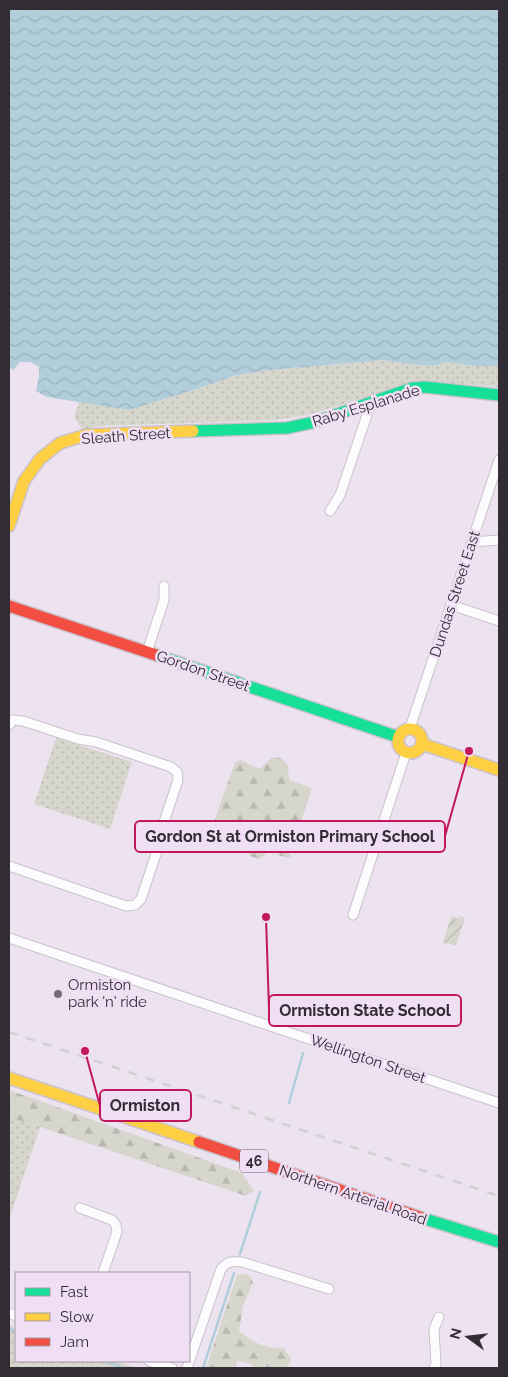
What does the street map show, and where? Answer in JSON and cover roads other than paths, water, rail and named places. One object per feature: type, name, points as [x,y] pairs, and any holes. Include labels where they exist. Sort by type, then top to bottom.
[{"type":"street","name":"Raby Esplanade","points":[[263,430],[287,428],[315,422],[412,388],[425,387],[499,395]]},
{"type":"street","points":[[330,511],[340,495],[371,403]]},
{"type":"street","name":"Sleath Street","points":[[9,526],[24,481],[40,459],[60,443],[86,435],[263,430]]},
{"type":"street","name":"Dundas Street East","points":[[410,728],[499,460]]},
{"type":"street","points":[[472,542],[499,540]]},
{"type":"street","points":[[147,652],[164,600],[164,586]]},
{"type":"street","points":[[451,605],[499,620]]},
{"type":"street","name":"Gordon Street","points":[[9,606],[398,737]]},
{"type":"street","points":[[9,725],[13,720],[23,721],[78,739],[96,742],[171,767],[177,772],[178,780],[156,854],[140,899],[135,905],[126,906],[9,866]]},
{"type":"street","points":[[414,729],[420,734],[422,744],[414,753],[406,753],[398,745],[398,737],[403,730],[414,729]]},
{"type":"street","points":[[422,744],[499,770]]},
{"type":"street","points":[[353,915],[406,753]]},
{"type":"street","name":"Wellington Street","points":[[9,938],[499,1103]]},
{"type":"street","name":"Northern Arterial Road","points":[[9,1078],[461,1231],[499,1242]]},
{"type":"street","points":[[80,1208],[112,1220],[116,1225],[117,1232],[104,1272]]},
{"type":"street","points":[[188,1368],[221,1269],[226,1264],[232,1261],[242,1262],[329,1289]]},
{"type":"street","points":[[434,1368],[436,1364],[434,1329],[438,1317]]},
{"type":"street","points":[[152,1362],[172,1368]]},
{"type":"water","points":[[9,9],[499,9],[499,363],[497,366],[473,366],[447,362],[433,366],[384,360],[261,371],[233,376],[129,410],[47,397],[36,391],[39,367],[30,362],[20,362],[13,370],[9,367]]},
{"type":"waterway","points":[[289,1103],[303,1053]]},
{"type":"waterway","points":[[240,1254],[260,1192]]},
{"type":"waterway","points":[[203,1368],[234,1273]]},
{"type":"waterway","points":[[9,1329],[15,1332]]},
{"type":"waterway","points":[[106,1362],[125,1368]]},
{"type":"railway","points":[[9,1032],[499,1196]]},
{"type":"place","name":"Gordon St at Ormiston Primary School","points":[[469,751]]},
{"type":"place","name":"Ormiston State School","points":[[266,917]]},
{"type":"place","name":"Ormiston park 'n' ride","points":[[58,994]]},
{"type":"place","name":"Ormiston","points":[[85,1051]]}]
